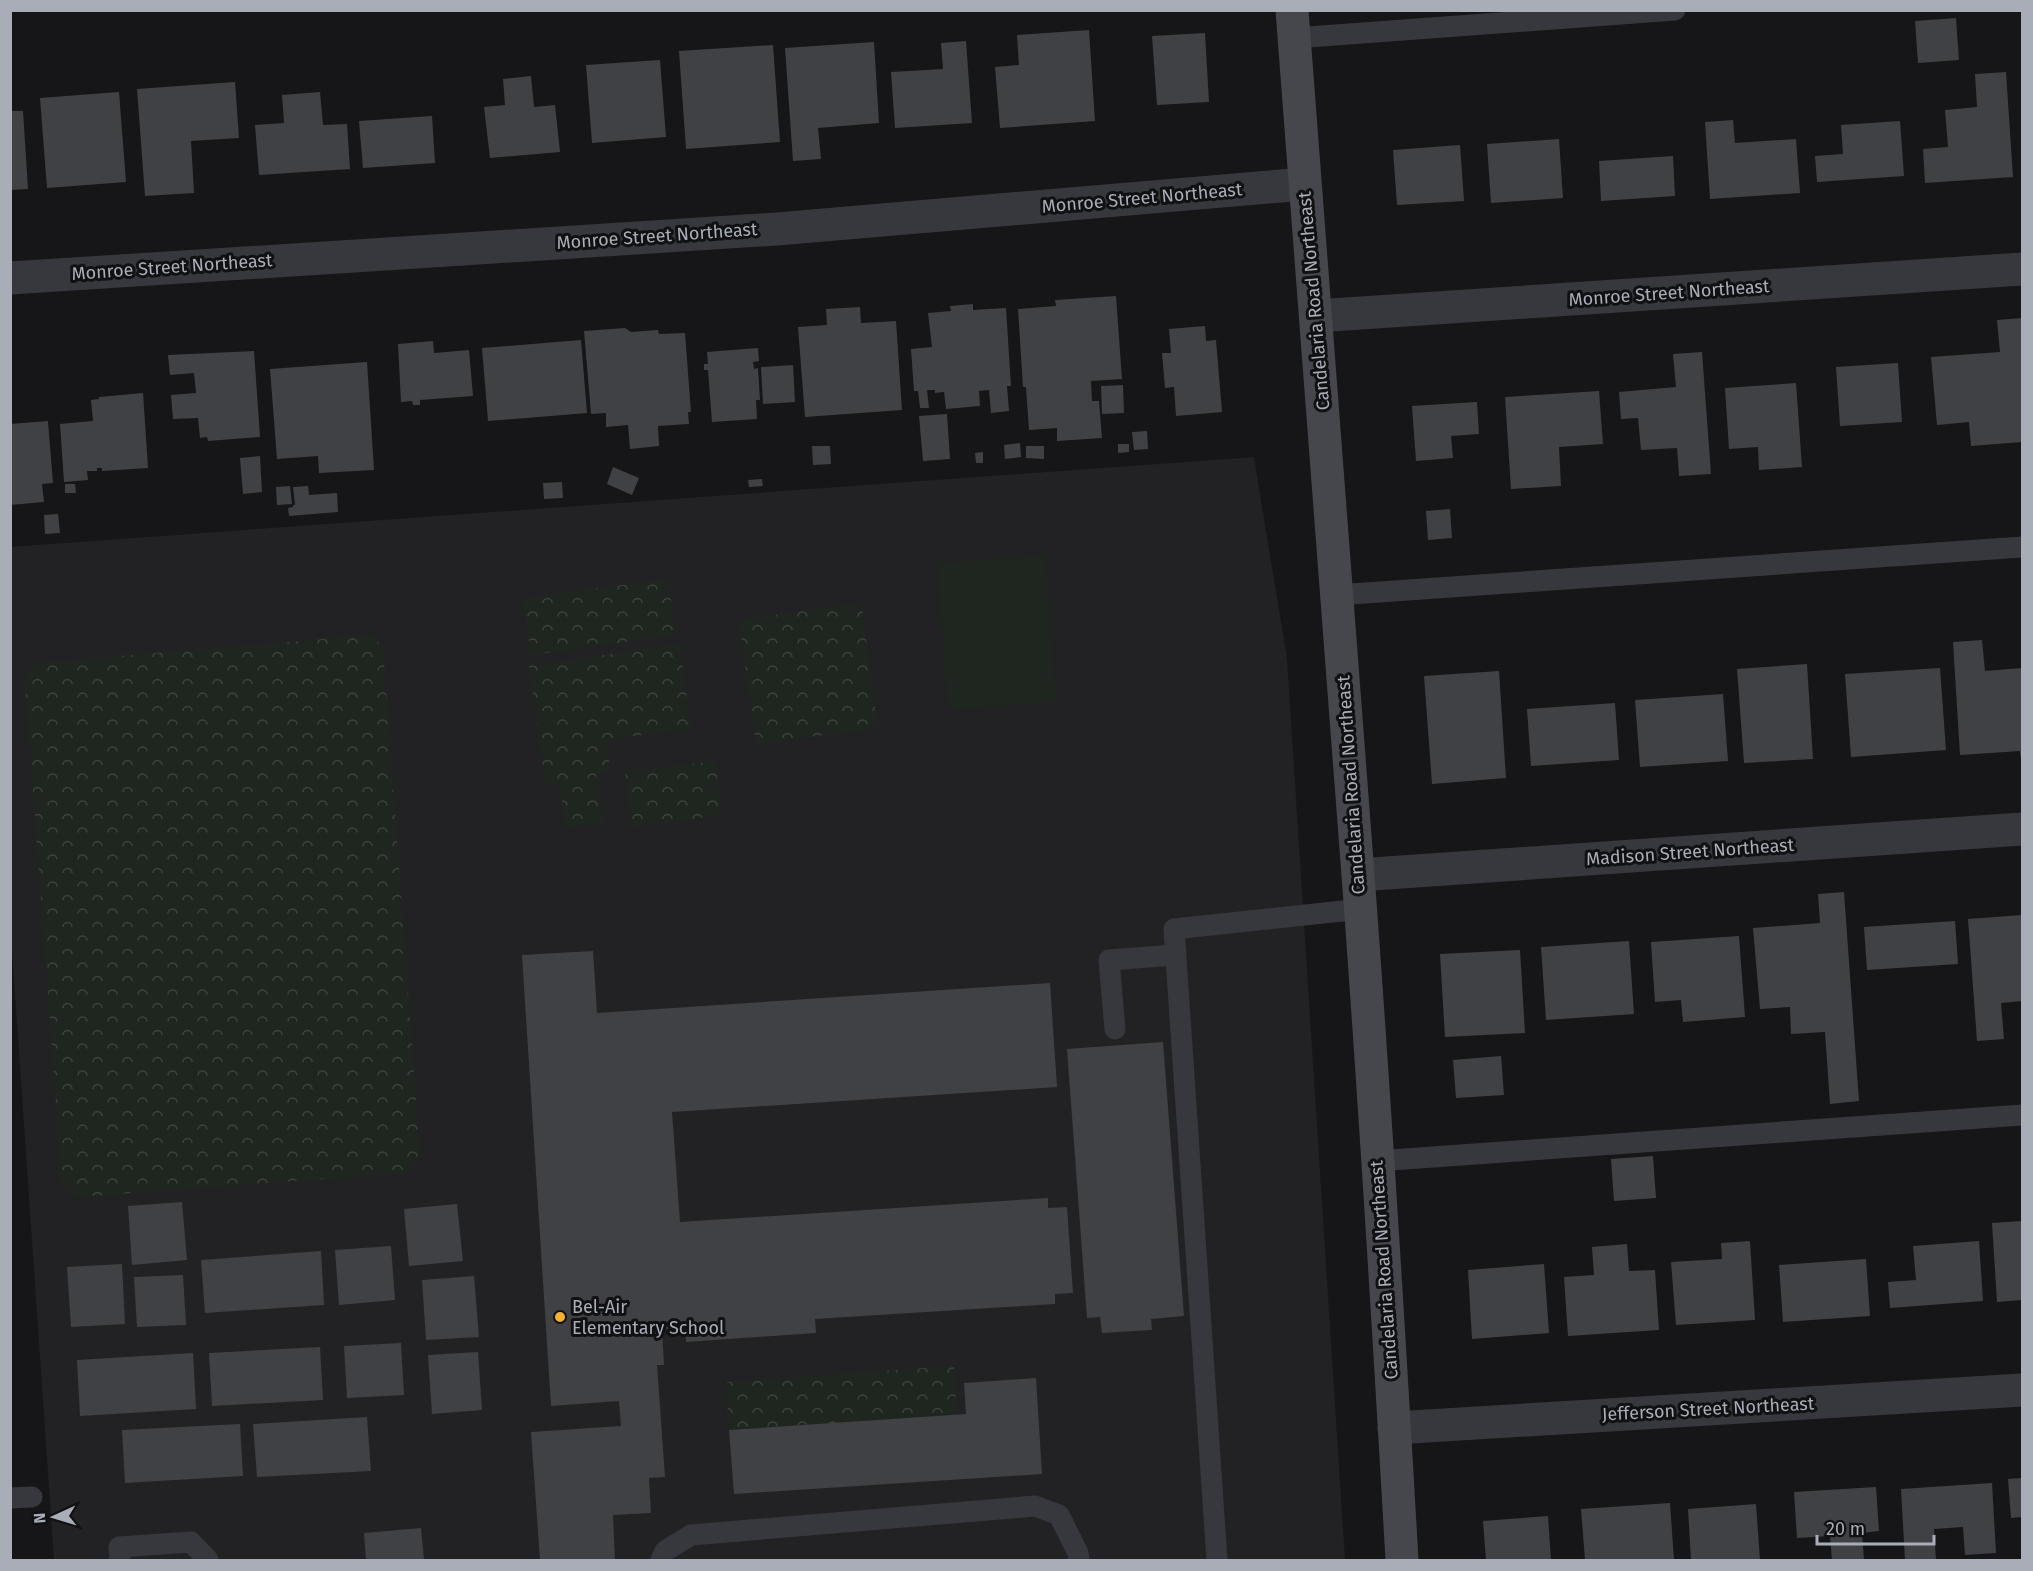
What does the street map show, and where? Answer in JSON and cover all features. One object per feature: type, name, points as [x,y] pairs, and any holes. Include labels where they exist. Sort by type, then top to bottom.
[{"type":"main road","name":"Candelaria Road Northeast","points":[[1293,24],[1361,909],[1402,1560]]},
{"type":"street","name":"Monroe Street Northeast","points":[[10,278],[777,229],[1304,184]]},
{"type":"street","name":"Monroe Street Northeast","points":[[1316,316],[2022,269]]},
{"type":"street","name":"Madison Street Northeast","points":[[1358,875],[2022,829]]},
{"type":"street","name":"Jefferson Street Northeast","points":[[1394,1428],[2022,1390]]},
{"type":"lane","points":[[1293,24],[1675,10]]},
{"type":"lane","points":[[1337,595],[2022,547]]},
{"type":"lane","points":[[1217,1560],[1174,928],[1361,909]]},
{"type":"lane","points":[[1115,1029],[1109,960],[1175,955]]},
{"type":"lane","points":[[1377,1161],[2022,1114]]},
{"type":"lane","points":[[10,1498],[32,1497]]},
{"type":"lane","points":[[661,1560],[665,1551],[691,1535],[1035,1506],[1059,1515],[1078,1553],[1079,1560]]},
{"type":"lane","points":[[120,1560],[119,1547],[191,1542],[208,1560]]},
{"type":"shaded area","points":[[1254,457],[1287,659],[1345,1560],[54,1560],[11,936],[10,547]]},
{"type":"green space","points":[[1045,555],[1056,702],[948,710],[937,563]]},
{"type":"green space","points":[[668,579],[676,635],[531,655],[523,598]]},
{"type":"green space","points":[[861,603],[878,728],[756,744],[739,620]]},
{"type":"green space","points":[[371,635],[383,647],[420,1155],[405,1173],[79,1197],[62,1186],[25,681],[36,663]]},
{"type":"green space","points":[[679,644],[691,728],[606,740],[610,771],[596,774],[603,822],[566,828],[560,784],[546,785],[529,666]]},
{"type":"green space","points":[[715,761],[722,815],[632,827],[625,772]]},
{"type":"green space","points":[[954,1366],[957,1415],[729,1430],[726,1382]]},
{"type":"building","points":[[1956,18],[1959,60],[1918,63],[1915,21]]},
{"type":"building","points":[[1089,30],[1095,121],[1000,128],[995,67],[1019,65],[1017,35]]},
{"type":"building","points":[[1205,33],[1209,102],[1157,105],[1152,36]]},
{"type":"building","points":[[966,41],[972,123],[895,128],[891,72],[943,69],[941,43]]},
{"type":"building","points":[[874,42],[879,123],[818,128],[821,159],[793,161],[785,48]]},
{"type":"building","points":[[773,45],[780,142],[686,149],[679,51]]},
{"type":"building","points":[[660,60],[666,137],[592,143],[586,65]]},
{"type":"building","points":[[2006,72],[2013,177],[1925,183],[1923,149],[1948,147],[1945,110],[1977,107],[1975,74]]},
{"type":"building","points":[[531,76],[534,107],[555,105],[560,152],[490,158],[484,107],[505,105],[503,79]]},
{"type":"building","points":[[235,82],[239,138],[191,141],[194,193],[145,196],[137,89]]},
{"type":"building","points":[[119,92],[126,182],[47,188],[40,98]]},
{"type":"building","points":[[320,92],[323,125],[347,124],[350,169],[259,175],[255,125],[284,123],[282,95]]},
{"type":"building","points":[[10,111],[23,111],[28,189],[10,190]]},
{"type":"building","points":[[432,116],[435,163],[363,168],[359,121]]},
{"type":"building","points":[[1733,120],[1735,143],[1796,139],[1800,193],[1710,199],[1705,122]]},
{"type":"building","points":[[1900,121],[1904,176],[1817,182],[1815,156],[1843,154],[1841,125]]},
{"type":"building","points":[[1559,139],[1563,198],[1491,203],[1487,144]]},
{"type":"building","points":[[1460,145],[1464,201],[1397,205],[1393,150]]},
{"type":"building","points":[[1673,156],[1675,196],[1601,201],[1599,161]]},
{"type":"building","points":[[1116,296],[1122,379],[1091,381],[1092,401],[1099,401],[1102,438],[1057,441],[1057,428],[1029,430],[1026,387],[1023,387],[1018,309],[1056,306],[1055,300]]},
{"type":"building","points":[[973,304],[973,310],[1006,308],[1011,386],[1007,386],[1009,411],[991,413],[989,390],[979,391],[980,406],[946,409],[944,392],[935,393],[935,390],[927,390],[929,408],[920,408],[918,391],[914,391],[911,349],[932,347],[928,313],[951,311],[950,306]]},
{"type":"building","points":[[860,307],[861,323],[896,321],[902,410],[805,417],[798,327],[827,325],[826,309]]},
{"type":"building","points":[[2022,318],[2022,442],[1971,446],[1969,422],[1937,425],[1931,357],[2000,352],[1997,320]]},
{"type":"building","points":[[1205,326],[1206,341],[1216,340],[1222,412],[1176,416],[1174,387],[1165,388],[1162,353],[1171,353],[1169,329]]},
{"type":"building","points":[[625,328],[631,332],[658,330],[659,334],[685,333],[691,412],[688,412],[689,424],[658,426],[659,446],[630,449],[628,425],[606,427],[606,413],[591,414],[584,331]]},
{"type":"building","points":[[581,340],[587,413],[488,421],[482,348]]},
{"type":"building","points":[[433,341],[434,353],[469,350],[473,396],[420,400],[420,405],[413,405],[412,401],[401,402],[398,344]]},
{"type":"building","points":[[758,348],[759,361],[753,362],[754,369],[758,368],[760,400],[756,400],[757,419],[712,422],[708,370],[704,370],[704,364],[708,364],[707,352]]},
{"type":"building","points":[[254,351],[260,437],[208,441],[207,437],[200,438],[198,418],[173,419],[171,395],[196,393],[194,373],[170,375],[168,355]]},
{"type":"building","points":[[1702,352],[1711,474],[1679,476],[1677,448],[1641,450],[1638,418],[1621,419],[1619,392],[1676,387],[1673,354]]},
{"type":"building","points":[[367,362],[374,470],[319,473],[318,456],[277,459],[270,369]]},
{"type":"building","points":[[1898,363],[1902,422],[1840,426],[1836,367]]},
{"type":"building","points":[[793,365],[795,402],[763,404],[761,367]]},
{"type":"building","points":[[1796,383],[1802,467],[1759,470],[1758,447],[1729,449],[1725,388]]},
{"type":"building","points":[[1123,385],[1124,413],[1102,414],[1101,386]]},
{"type":"building","points":[[1599,391],[1603,444],[1559,447],[1561,486],[1511,489],[1505,397]]},
{"type":"building","points":[[143,393],[148,468],[102,471],[102,468],[97,468],[97,471],[87,471],[88,480],[64,482],[60,424],[93,421],[91,400],[99,399],[99,397]]},
{"type":"building","points":[[1477,402],[1479,434],[1451,436],[1453,458],[1416,461],[1412,406]]},
{"type":"building","points":[[947,414],[950,459],[923,461],[919,416]]},
{"type":"building","points":[[48,421],[53,483],[42,484],[44,502],[10,505],[10,424]]},
{"type":"building","points":[[1147,431],[1148,449],[1134,450],[1132,432]]},
{"type":"building","points":[[1020,443],[1021,457],[1005,459],[1004,445]]},
{"type":"building","points":[[1118,444],[1129,444],[1129,452],[1118,453]]},
{"type":"building","points":[[812,446],[830,446],[831,464],[813,465]]},
{"type":"building","points":[[1026,446],[1044,446],[1044,459],[1026,458]]},
{"type":"building","points":[[983,452],[983,463],[976,463],[975,453]]},
{"type":"building","points":[[260,456],[262,492],[243,494],[240,458]]},
{"type":"building","points":[[613,467],[639,478],[632,495],[607,484]]},
{"type":"building","points":[[762,479],[763,486],[749,487],[748,480]]},
{"type":"building","points":[[562,482],[563,498],[544,499],[543,483]]},
{"type":"building","points":[[65,484],[75,484],[76,493],[65,493]]},
{"type":"building","points":[[290,486],[292,504],[277,505],[276,487]]},
{"type":"building","points":[[308,486],[309,495],[337,493],[338,512],[289,516],[288,508],[295,505],[293,487]]},
{"type":"building","points":[[1450,509],[1452,538],[1428,540],[1426,511]]},
{"type":"building","points":[[58,514],[60,533],[45,534],[44,515]]},
{"type":"building","points":[[1982,640],[1985,671],[2022,668],[2022,760],[2020,751],[1960,755],[1953,642]]},
{"type":"building","points":[[1807,664],[1813,759],[1744,763],[1737,669]]},
{"type":"building","points":[[1940,668],[1946,750],[1851,757],[1845,674]]},
{"type":"building","points":[[1499,671],[1506,778],[1432,784],[1424,676]]},
{"type":"building","points":[[1723,694],[1728,761],[1640,767],[1635,700]]},
{"type":"building","points":[[1615,703],[1619,760],[1531,766],[1527,709]]},
{"type":"building","points":[[1844,892],[1859,1101],[1830,1104],[1825,1032],[1791,1034],[1790,1007],[1760,1009],[1753,928],[1820,923],[1818,894]]},
{"type":"building","points":[[2022,915],[2022,1001],[2001,1003],[2004,1039],[1977,1041],[1968,919]]},
{"type":"building","points":[[1955,921],[1958,964],[1867,970],[1864,927]]},
{"type":"building","points":[[1739,936],[1745,1017],[1683,1022],[1681,1000],[1655,1002],[1651,942]]},
{"type":"building","points":[[1629,941],[1634,1014],[1546,1020],[1541,947]]},
{"type":"building","points":[[1520,950],[1525,1033],[1445,1037],[1440,954]]},
{"type":"building","points":[[593,951],[597,1013],[1050,983],[1057,1087],[672,1112],[680,1222],[1048,1198],[1048,1208],[1067,1207],[1073,1293],[1055,1294],[1055,1304],[815,1319],[816,1333],[686,1342],[685,1328],[662,1329],[664,1365],[657,1365],[665,1477],[649,1478],[651,1513],[613,1515],[615,1560],[540,1560],[531,1432],[621,1426],[619,1401],[551,1406],[522,955]]},
{"type":"building","points":[[1163,1042],[1184,1316],[1151,1319],[1152,1330],[1102,1333],[1100,1317],[1087,1318],[1067,1049]]},
{"type":"building","points":[[1501,1056],[1504,1095],[1456,1098],[1453,1060]]},
{"type":"building","points":[[1653,1156],[1656,1198],[1614,1201],[1611,1159]]},
{"type":"building","points":[[182,1202],[187,1260],[132,1265],[128,1206]]},
{"type":"building","points":[[457,1204],[463,1261],[409,1266],[404,1209]]},
{"type":"building","points":[[2022,1221],[2022,1300],[1997,1302],[1992,1223]]},
{"type":"building","points":[[1750,1241],[1755,1320],[1676,1325],[1671,1262],[1722,1259],[1721,1243]]},
{"type":"building","points":[[1979,1241],[1983,1301],[1890,1308],[1888,1282],[1916,1280],[1913,1246]]},
{"type":"building","points":[[1627,1244],[1629,1271],[1655,1270],[1659,1330],[1568,1336],[1564,1277],[1594,1275],[1592,1247]]},
{"type":"building","points":[[391,1246],[395,1300],[339,1305],[335,1250]]},
{"type":"building","points":[[321,1251],[324,1305],[205,1313],[201,1260]]},
{"type":"building","points":[[1866,1259],[1870,1316],[1783,1322],[1779,1265]]},
{"type":"building","points":[[122,1264],[125,1324],[71,1327],[67,1267]]},
{"type":"building","points":[[1544,1264],[1549,1333],[1472,1339],[1468,1270]]},
{"type":"building","points":[[183,1275],[186,1325],[137,1327],[134,1277]]},
{"type":"building","points":[[474,1276],[479,1337],[426,1340],[422,1280]]},
{"type":"building","points":[[401,1343],[404,1395],[347,1398],[344,1346]]},
{"type":"building","points":[[320,1347],[323,1400],[212,1406],[209,1353]]},
{"type":"building","points":[[478,1352],[482,1410],[432,1414],[428,1355]]},
{"type":"building","points":[[193,1353],[196,1409],[80,1416],[77,1360]]},
{"type":"building","points":[[1036,1378],[1042,1474],[734,1494],[729,1430],[966,1414],[964,1383]]},
{"type":"building","points":[[367,1417],[371,1471],[257,1477],[253,1424]]},
{"type":"building","points":[[240,1424],[243,1476],[125,1483],[122,1430]]},
{"type":"building","points":[[2022,1478],[2022,1517],[2011,1518],[2008,1479]]},
{"type":"building","points":[[1992,1483],[1996,1553],[1965,1555],[1963,1527],[1934,1529],[1936,1560],[1905,1560],[1901,1489]]},
{"type":"building","points":[[1876,1487],[1879,1531],[1862,1533],[1864,1560],[1832,1560],[1830,1536],[1797,1538],[1794,1492]]},
{"type":"building","points":[[1670,1503],[1674,1560],[1585,1560],[1581,1509]]},
{"type":"building","points":[[1756,1504],[1760,1560],[1691,1560],[1688,1509]]},
{"type":"building","points":[[1548,1516],[1551,1560],[1486,1560],[1483,1521]]},
{"type":"building","points":[[421,1528],[424,1560],[366,1560],[364,1533]]},
{"type":"place","name":"Bel-Air Elementary School","points":[[560,1317]]}]
